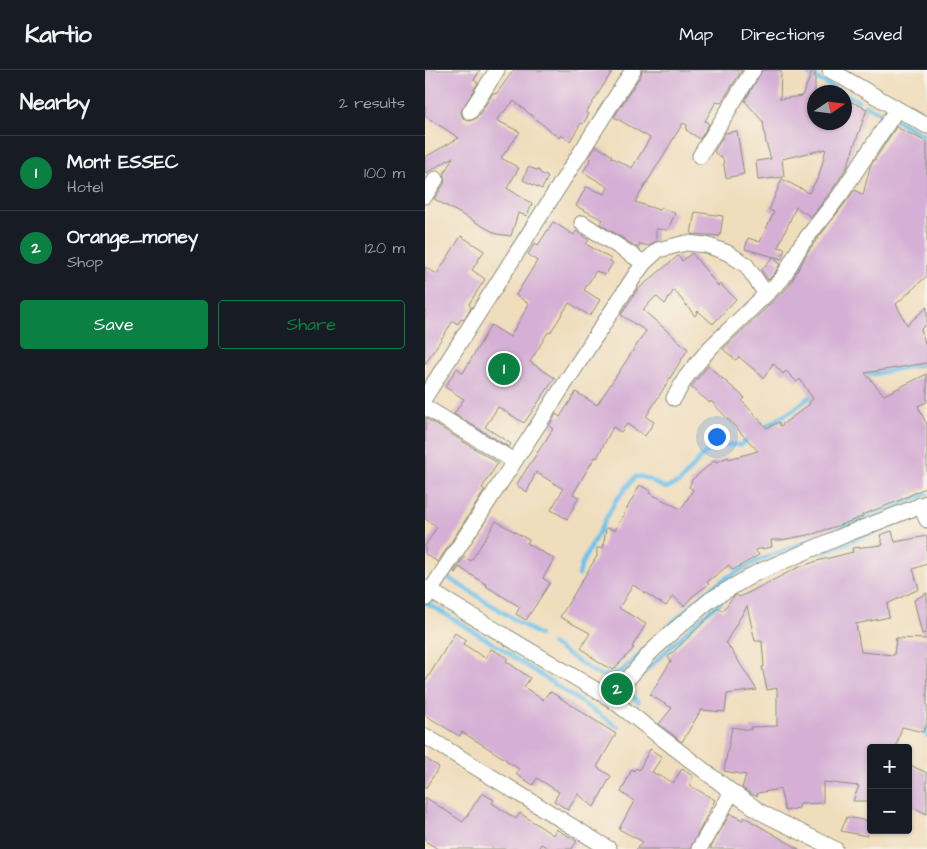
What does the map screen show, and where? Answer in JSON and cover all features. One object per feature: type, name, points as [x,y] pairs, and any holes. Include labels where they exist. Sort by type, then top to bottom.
[{"type":"street","points":[[470,112],[497,70]]},
{"type":"street","points":[[425,398],[633,70]]},
{"type":"street","points":[[700,156],[753,70]]},
{"type":"street","points":[[830,70],[927,126]]},
{"type":"street","points":[[674,398],[686,377],[710,348],[782,280],[801,245],[840,195],[897,109]]},
{"type":"street","points":[[425,196],[436,179]]},
{"type":"street","points":[[582,223],[644,263]]},
{"type":"street","points":[[766,294],[746,266],[728,252],[686,242],[658,250],[644,263],[427,592],[611,699],[731,792],[765,814],[835,849]]},
{"type":"street","points":[[425,408],[514,461]]},
{"type":"street","points":[[611,699],[650,653],[671,633],[710,600],[756,573],[847,534],[924,504],[927,520]]},
{"type":"street","points":[[425,736],[609,849]]},
{"type":"street","points":[[699,849],[731,792]]},
{"type":"building","points":[[425,70],[480,70],[474,80],[478,83],[461,111],[462,117],[470,121],[478,117],[493,93],[496,94],[514,70],[613,70],[586,113],[589,114],[583,124],[581,123],[570,141],[561,135],[559,138],[514,101],[496,120],[520,132],[501,158],[519,168],[507,188],[532,204],[527,216],[518,213],[511,236],[497,234],[434,199],[444,184],[444,174],[453,157],[425,174],[425,157],[459,138],[425,116]]},
{"type":"building","points":[[642,70],[742,70],[721,103],[716,102],[705,121],[709,124],[700,139],[686,130],[687,125],[683,123],[635,202],[659,210],[660,207],[675,213],[668,230],[656,229],[656,241],[649,246],[640,244],[638,248],[600,224],[603,220],[576,206],[586,187],[605,194],[608,187],[583,172],[596,146],[611,157],[632,168],[650,138],[614,117],[641,75]]},
{"type":"building","points":[[762,70],[781,70],[780,99],[802,96],[813,70],[815,70],[815,85],[807,85],[807,130],[852,130],[852,102],[867,109],[847,167],[832,190],[811,217],[796,207],[778,247],[785,249],[782,259],[745,249],[748,238],[760,242],[774,212],[769,210],[782,179],[809,193],[819,176],[826,149],[782,159],[784,177],[758,180],[756,161],[771,159],[766,143],[763,122],[745,101]]},
{"type":"building","points":[[896,127],[927,142],[927,276],[896,304],[907,325],[927,307],[927,324],[921,329],[927,350],[927,363],[865,373],[884,395],[927,374],[927,402],[918,406],[927,425],[927,487],[862,515],[862,517],[837,526],[813,534],[771,540],[772,547],[755,550],[759,555],[733,570],[729,565],[707,582],[709,584],[693,596],[684,606],[673,596],[666,606],[633,585],[619,608],[646,624],[632,647],[634,648],[613,670],[609,668],[598,662],[581,648],[590,633],[560,617],[597,556],[597,548],[603,548],[606,528],[615,530],[640,485],[650,491],[649,493],[681,509],[693,490],[689,487],[692,480],[715,460],[716,462],[728,457],[729,459],[758,451],[711,401],[710,403],[691,387],[708,366],[745,398],[742,401],[767,428],[779,422],[780,426],[810,404],[809,402],[813,399],[800,379],[797,382],[786,371],[783,374],[773,363],[764,378],[739,357],[736,360],[723,349],[789,286],[809,250],[855,190],[863,195],[870,167]]},
{"type":"building","points":[[737,131],[744,174],[726,178],[723,159],[714,152],[725,133]]},
{"type":"building","points":[[528,167],[540,171],[548,177],[542,189],[523,180]]},
{"type":"building","points":[[695,212],[723,216],[720,236],[691,234]]},
{"type":"building","points":[[553,222],[574,235],[576,231],[589,240],[586,244],[611,259],[610,261],[613,263],[605,275],[596,271],[584,290],[600,300],[590,316],[569,303],[550,333],[548,332],[530,362],[555,378],[524,423],[498,407],[485,427],[511,444],[509,447],[454,414],[464,399],[445,387],[457,368],[463,373],[491,325],[510,337],[529,304],[516,295],[537,261],[528,254],[535,243],[538,245]]},
{"type":"building","points":[[461,236],[484,251],[472,270],[485,279],[469,304],[471,308],[463,320],[461,319],[458,324],[453,321],[425,364],[425,267],[437,274]]},
{"type":"building","points":[[692,253],[718,286],[720,284],[736,299],[713,324],[698,311],[695,316],[674,290],[665,304],[656,296],[643,310],[688,349],[646,417],[654,422],[645,436],[627,424],[621,432],[613,427],[597,458],[595,457],[573,494],[579,497],[567,519],[551,510],[563,489],[536,472],[527,492],[516,485],[553,429],[549,426],[556,414],[560,417],[576,392],[597,405],[646,331],[621,315],[637,290],[678,256],[682,261]]},
{"type":"building","points":[[773,257],[780,264],[768,280],[761,270]]},
{"type":"building","points":[[425,418],[498,463],[482,488],[485,490],[438,562],[425,554],[425,546],[437,527],[425,519]]},
{"type":"building","points":[[496,521],[529,540],[527,543],[554,559],[543,578],[550,583],[526,620],[516,614],[520,607],[487,585],[459,567],[454,572],[464,557],[471,561]]},
{"type":"building","points":[[892,531],[895,542],[927,536],[927,564],[913,569],[919,589],[887,604],[889,617],[856,624],[861,652],[894,655],[896,638],[927,639],[927,724],[923,732],[902,727],[897,744],[867,744],[867,801],[853,801],[859,786],[823,782],[823,803],[800,804],[799,808],[785,811],[780,789],[758,793],[757,796],[742,788],[746,775],[724,771],[732,727],[751,730],[751,727],[777,726],[777,688],[767,690],[762,667],[764,667],[762,641],[755,641],[747,606],[726,642],[757,690],[727,694],[725,712],[701,710],[682,742],[659,724],[672,708],[650,695],[671,661],[668,657],[718,608],[723,611],[736,595],[740,597],[797,568],[853,552],[852,548],[883,545],[880,535]]},
{"type":"building","points":[[927,593],[927,633],[922,634],[914,600]]},
{"type":"building","points":[[455,633],[466,640],[463,644],[485,658],[491,649],[508,658],[506,661],[530,678],[524,687],[543,700],[551,692],[616,734],[597,767],[611,776],[594,807],[578,794],[568,810],[554,801],[559,792],[537,778],[533,785],[516,774],[519,769],[507,760],[462,732],[459,736],[425,715],[425,682]]},
{"type":"building","points":[[650,749],[662,757],[652,772],[673,783],[682,769],[693,776],[689,785],[715,800],[690,849],[636,849],[643,842],[619,829],[634,801],[621,792],[632,769],[634,771],[636,768],[639,770]]},
{"type":"building","points":[[425,758],[439,767],[425,789]]},
{"type":"building","points":[[912,766],[927,773],[927,814],[912,807]]},
{"type":"building","points":[[482,793],[494,800],[492,803],[516,819],[520,813],[553,835],[556,829],[577,841],[572,849],[550,849],[541,844],[538,849],[438,849],[425,841],[425,797],[463,822]]},
{"type":"building","points":[[730,814],[743,820],[744,817],[799,849],[710,849]]},
{"type":"building","points":[[847,817],[867,821],[867,836],[841,831]]},
{"type":"waterway","points":[[801,70],[829,85]]},
{"type":"waterway","points":[[852,98],[858,101]]},
{"type":"waterway","points":[[865,105],[886,116]]},
{"type":"waterway","points":[[893,119],[927,137]]},
{"type":"waterway","points":[[863,375],[927,363]]},
{"type":"waterway","points":[[762,429],[793,410],[815,393]]},
{"type":"waterway","points":[[579,575],[582,563],[616,500],[635,477],[647,479],[666,488],[680,482],[705,453],[723,445],[740,445],[751,437]]},
{"type":"waterway","points":[[668,627],[706,592],[726,578],[757,561],[927,494]]},
{"type":"waterway","points":[[822,553],[922,514]]},
{"type":"waterway","points":[[444,575],[539,635]]},
{"type":"waterway","points":[[425,602],[496,645],[618,727]]},
{"type":"waterway","points":[[638,702],[632,693],[633,683],[704,615],[721,602]]},
{"type":"waterway","points":[[552,644],[597,674],[604,676],[623,670],[644,650]]},
{"type":"waterway","points":[[927,729],[925,732],[927,736]]},
{"type":"place","name":"Mont ESSEC","points":[[504,369]]},
{"type":"place","name":"Orange_money","points":[[617,689]]}]
